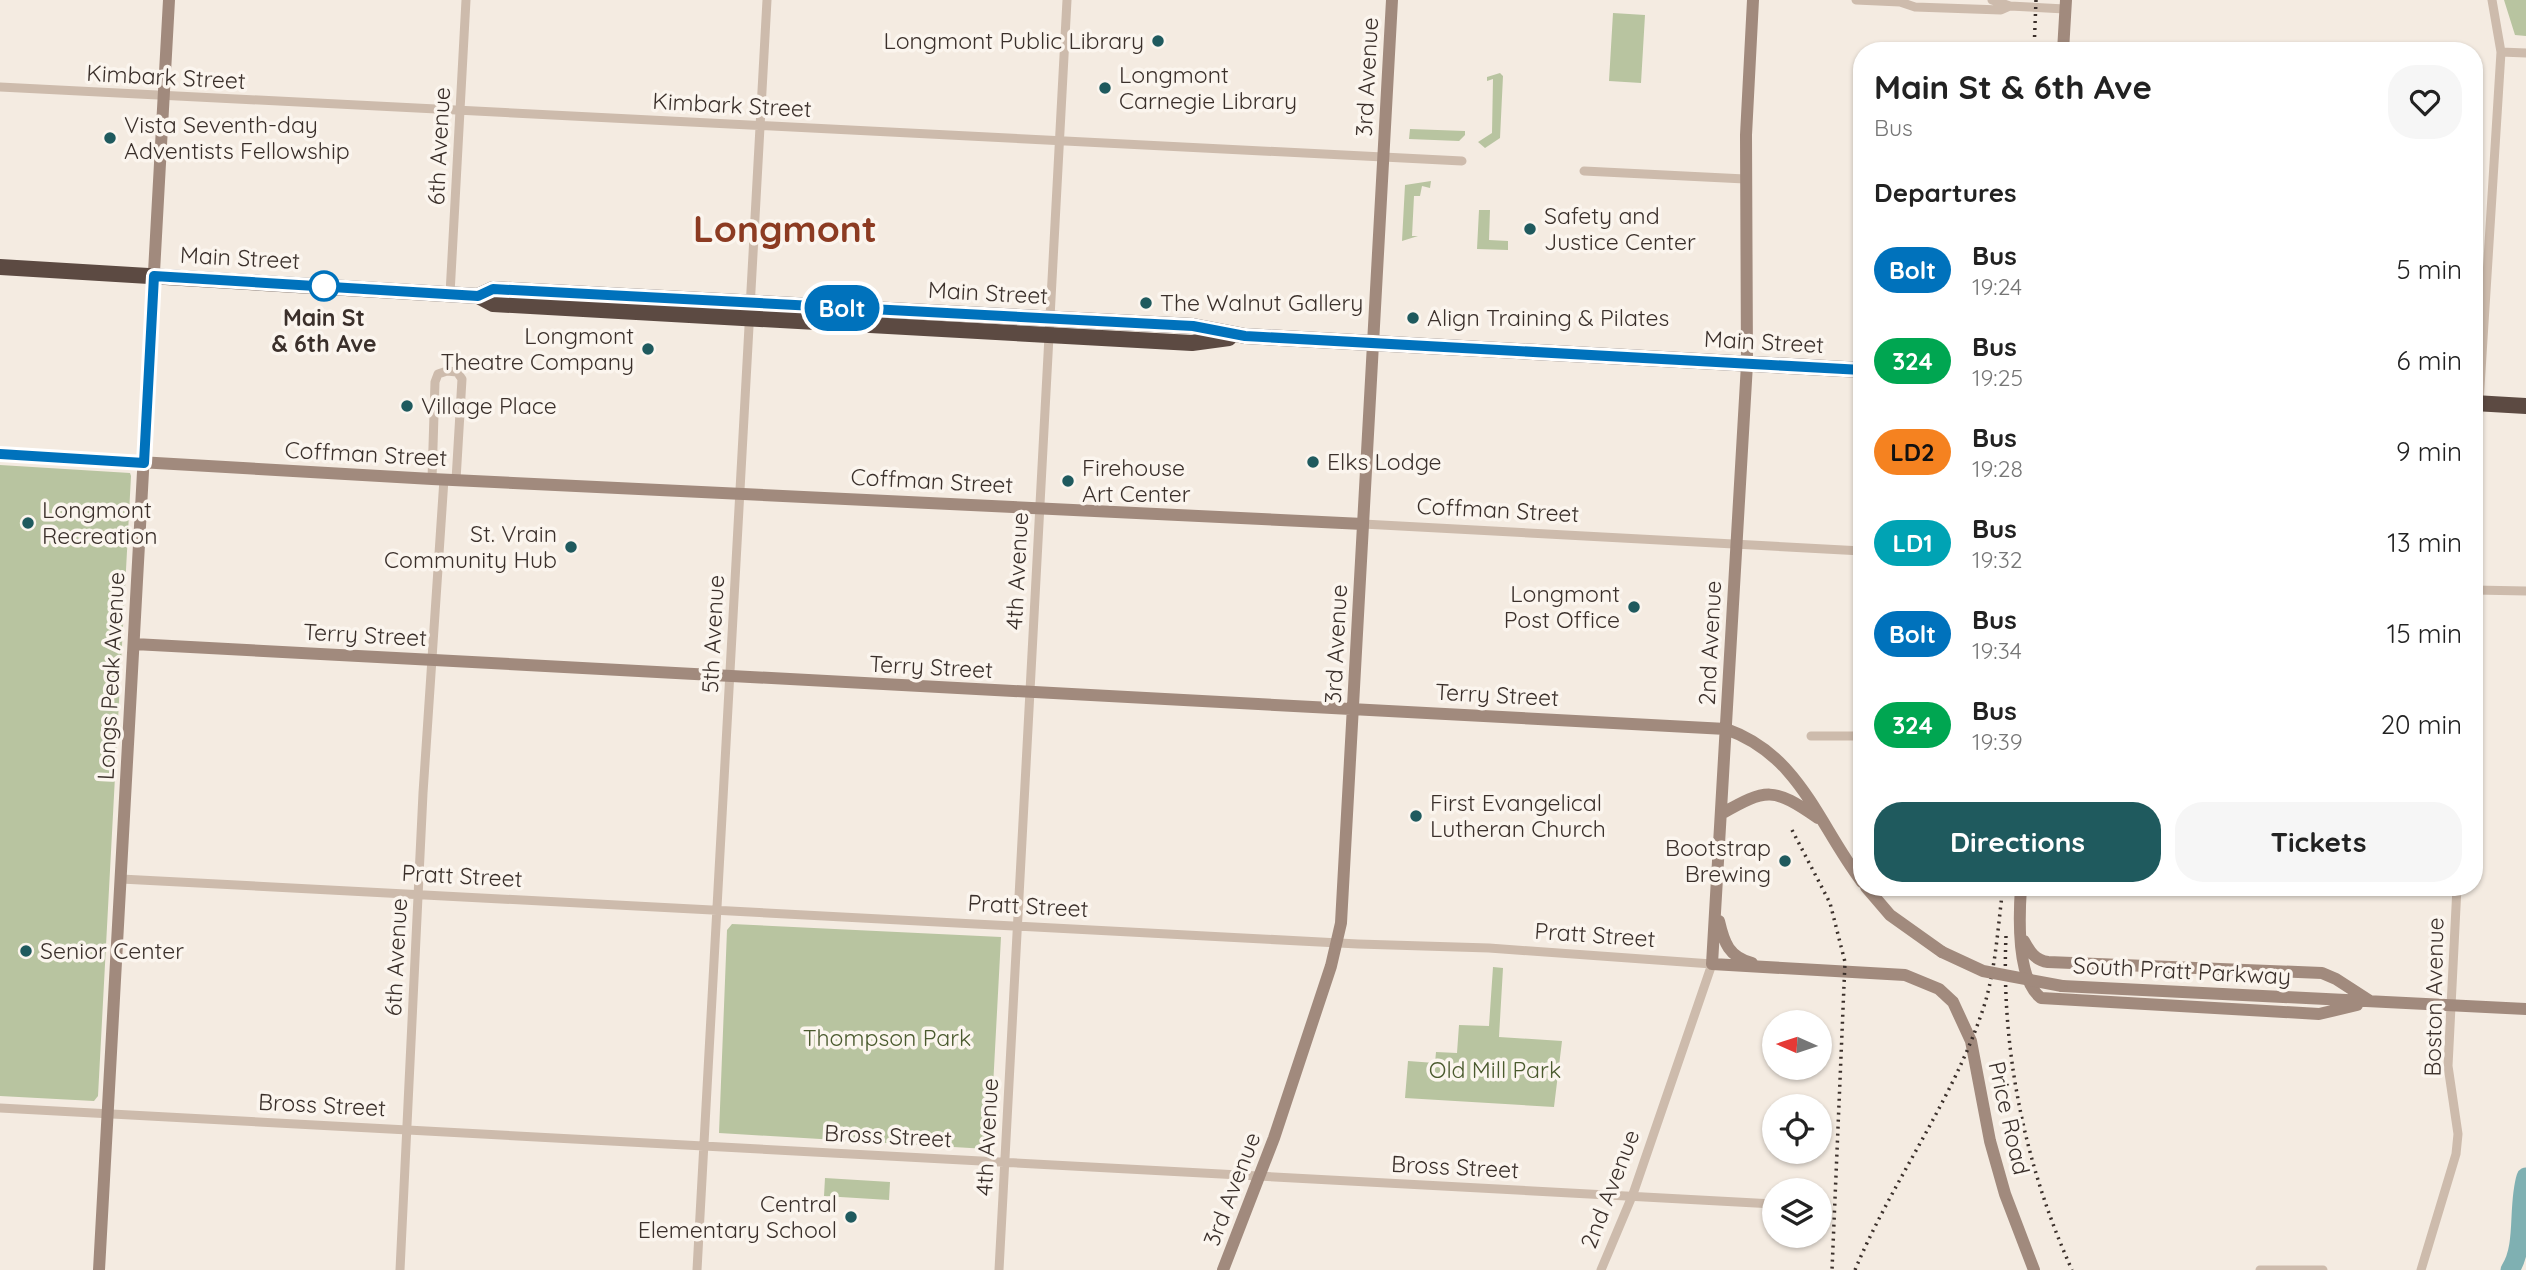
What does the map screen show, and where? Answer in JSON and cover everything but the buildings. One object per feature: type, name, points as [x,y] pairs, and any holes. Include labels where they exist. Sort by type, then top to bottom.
[{"type":"highway","name":"Main Street","points":[[0,267],[478,296],[493,304],[750,311],[1049,327],[1192,343],[1245,336],[1853,370]]},
{"type":"highway","points":[[2483,403],[2526,405]]},
{"type":"street","name":"Longs Peak Avenue","points":[[99,1270],[169,0]]},
{"type":"street","name":"6th Avenue","points":[[450,294],[466,0]]},
{"type":"street","name":"5th Avenue","points":[[697,1270],[767,0]]},
{"type":"street","name":"4th Avenue","points":[[999,1270],[1067,0]]},
{"type":"street","name":"3rd Avenue","points":[[1223,1270],[1260,1176],[1337,943],[1342,908],[1392,0]]},
{"type":"street","name":"2nd Avenue","points":[[1601,1270],[1633,1194],[1712,964],[1747,364],[1745,179],[1753,0]]},
{"type":"street","points":[[1856,0],[1903,1],[1915,7],[2001,10],[2010,5]]},
{"type":"street","points":[[1992,0],[2010,5],[2066,4],[2064,42]]},
{"type":"street","points":[[2483,315],[2501,52],[2492,0]]},
{"type":"street","points":[[2501,52],[2526,53]]},
{"type":"street","name":"Kimbark Street","points":[[0,88],[1462,161]]},
{"type":"street","points":[[1584,171],[1745,179]]},
{"type":"street","name":"6th Avenue","points":[[400,1270],[444,479],[462,379],[457,372],[447,371],[438,374],[435,382],[444,479]]},
{"type":"street","name":"Coffman Street","points":[[0,454],[1853,550]]},
{"type":"street","points":[[2483,590],[2526,591]]},
{"type":"street","name":"Terry Street","points":[[134,644],[1726,729]]},
{"type":"street","points":[[1726,729],[1755,741],[1781,761],[1795,777],[1853,868]]},
{"type":"street","points":[[1811,736],[1853,736]]},
{"type":"street","points":[[1721,814],[1751,796],[1772,794],[1798,804],[1822,820]]},
{"type":"street","name":"Pratt Street","points":[[121,879],[1337,943],[1489,948],[1905,975],[1931,984]]},
{"type":"street","name":"South Pratt Parkway","points":[[1874,896],[1890,915],[1911,932],[1963,963],[2009,978],[2062,986],[2526,1009]]},
{"type":"street","points":[[2021,896],[2020,931],[2029,985],[2041,998],[2319,1014],[2370,1002]]},
{"type":"street","name":"Boston Avenue","points":[[2421,1270],[2456,1154],[2458,1134],[2448,1066],[2457,896]]},
{"type":"street","points":[[1716,906],[1730,952],[1739,960],[1769,968]]},
{"type":"street","points":[[2020,931],[2031,954],[2039,960],[2322,973],[2336,979],[2370,1002]]},
{"type":"street","name":"Price Road","points":[[1931,984],[1953,1002],[1967,1031],[2005,1194],[2034,1270]]},
{"type":"street","name":"Bross Street","points":[[0,1108],[1633,1194],[1762,1203]]},
{"type":"street","points":[[2260,1270],[2323,1270]]},
{"type":"green space","points":[[2504,0],[2526,0],[2526,36],[2515,35]]},
{"type":"green space","points":[[1613,13],[1645,15],[1641,83],[1609,81]]},
{"type":"green space","points":[[1500,73],[1503,76],[1500,138],[1485,148],[1478,142],[1492,133],[1493,79],[1487,81],[1487,77]]},
{"type":"green space","points":[[1410,129],[1465,131],[1465,135],[1459,141],[1409,139]]},
{"type":"green space","points":[[1431,181],[1430,188],[1422,186],[1420,196],[1414,196],[1412,236],[1418,236],[1402,241],[1405,185]]},
{"type":"green space","points":[[1479,210],[1490,210],[1489,240],[1508,241],[1508,250],[1477,249]]},
{"type":"green space","points":[[0,465],[130,473],[131,476],[98,1096],[94,1101],[0,1096]]},
{"type":"green space","name":"Thompson Park","points":[[732,924],[1001,937],[990,1143],[987,1149],[719,1133],[727,930]]},
{"type":"green space","name":"Old Mill Park","points":[[1493,967],[1503,968],[1499,1037],[1562,1041],[1554,1107],[1405,1098],[1408,1061],[1435,1063],[1436,1052],[1457,1053],[1459,1025],[1489,1026]]},
{"type":"green space","points":[[825,1178],[890,1182],[889,1200],[824,1196]]},
{"type":"waterway","points":[[2510,1270],[2520,1238],[2526,1177]]},
{"type":"railway","points":[[2034,42],[2036,0]]},
{"type":"railway","points":[[1792,830],[1830,903],[1845,962],[1832,1270]]},
{"type":"railway","points":[[1855,1270],[1887,1203],[1941,1105],[1972,1038],[1992,975],[2002,896]]},
{"type":"railway","points":[[2006,936],[2008,1022],[2020,1107],[2041,1190],[2072,1270]]},
{"type":"bus line","name":"Bolt","points":[[0,454],[144,463],[154,276],[478,296],[493,289],[1193,326],[1245,336],[1853,370]]},
{"type":"place","name":"Longmont Public Library","points":[[1158,41]]},
{"type":"place","name":"Longmont Carnegie Library","points":[[1105,88]]},
{"type":"place","name":"Vista Seventh-day Adventists Fellowship","points":[[110,138]]},
{"type":"place","name":"Safety and Justice Center","points":[[1530,229]]},
{"type":"place","name":"Main St & 6th Ave","points":[[324,286]]},
{"type":"place","name":"The Walnut Gallery","points":[[1146,303]]},
{"type":"place","name":"Align Training & Pilates","points":[[1413,318]]},
{"type":"place","name":"Longmont Theatre Company","points":[[648,349]]},
{"type":"place","name":"Village Place","points":[[407,406]]},
{"type":"place","name":"Elks Lodge","points":[[1313,462]]},
{"type":"place","name":"Firehouse Art Center","points":[[1068,481]]},
{"type":"place","name":"Longmont Recreation","points":[[28,523]]},
{"type":"place","name":"St. Vrain Community Hub","points":[[571,547]]},
{"type":"place","name":"Longmont Post Office","points":[[1634,607]]},
{"type":"place","name":"First Evangelical Lutheran Church","points":[[1416,816]]},
{"type":"place","name":"Bootstrap Brewing","points":[[1785,861]]},
{"type":"place","name":"Senior Center","points":[[26,951]]},
{"type":"place","name":"Central Elementary School","points":[[851,1217]]},
{"type":"district","name":"Longmont","points":[[785,229]]}]
